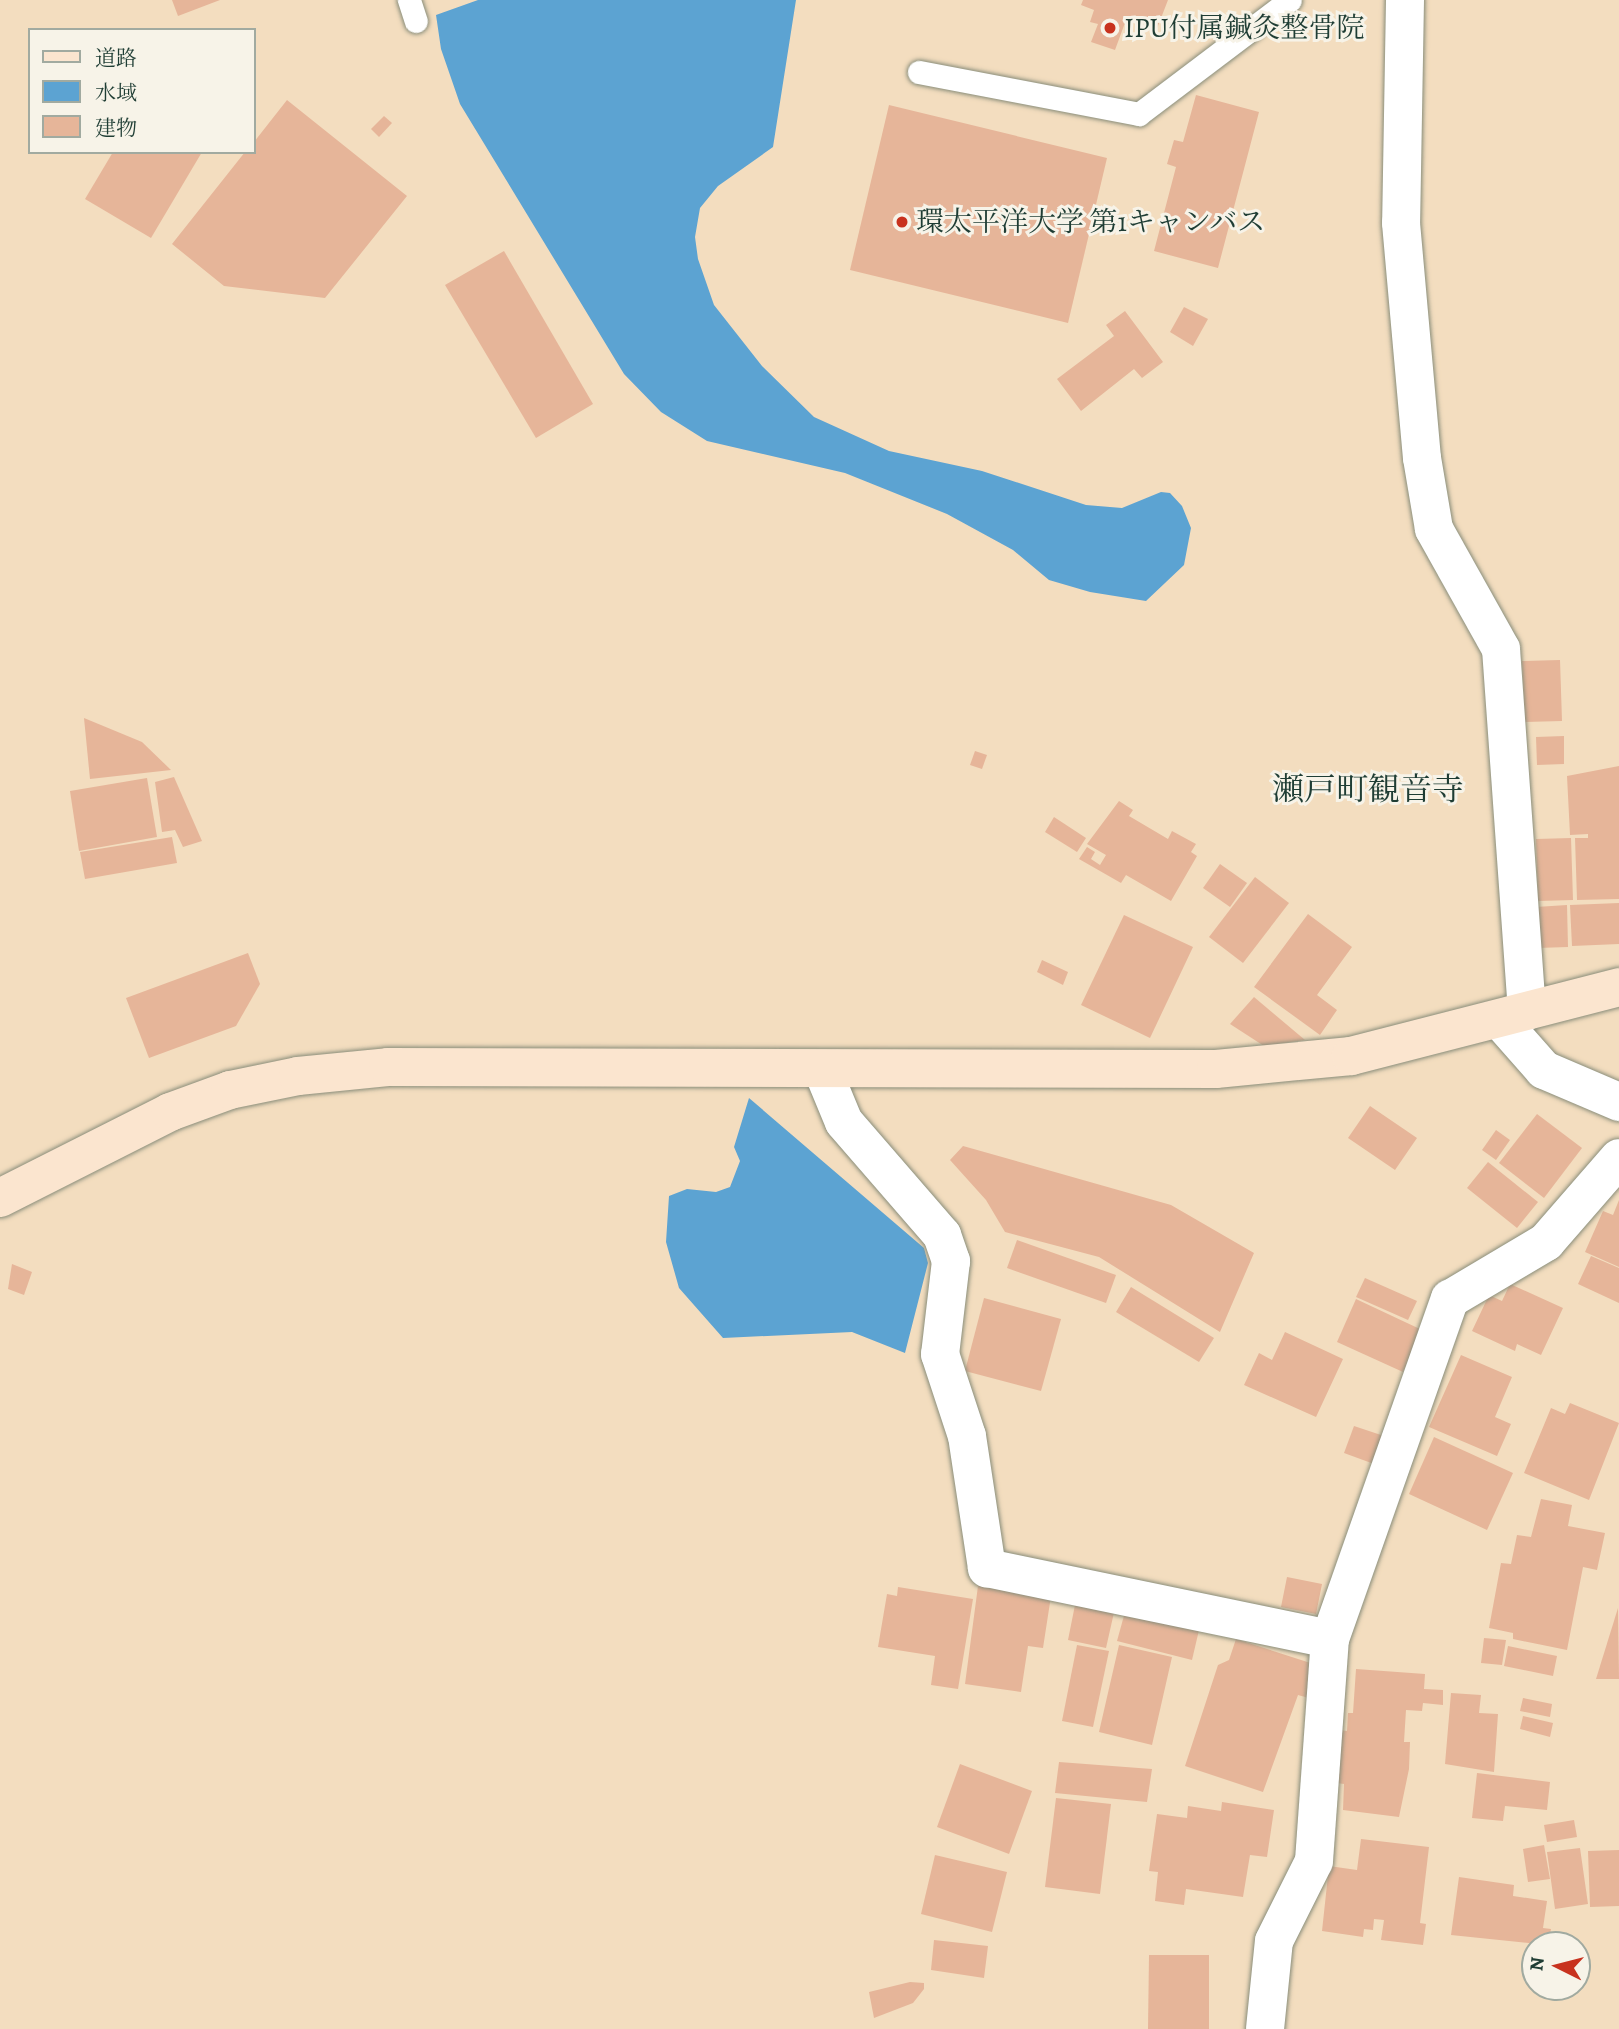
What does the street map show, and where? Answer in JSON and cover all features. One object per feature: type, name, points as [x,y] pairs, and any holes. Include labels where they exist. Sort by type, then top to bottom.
[{"type":"street","points":[[1405,0],[1401,223],[1422,458],[1434,529],[1501,649],[1513,1015],[1544,1070],[1619,1102]]},
{"type":"street","points":[[0,1198],[170,1112],[230,1090],[298,1076],[388,1066],[1216,1069],[1351,1056],[1619,988]]},
{"type":"street","points":[[822,1069],[844,1122],[942,1235],[951,1261],[940,1354],[967,1436],[986,1568],[1330,1639]]},
{"type":"street","points":[[1265,2029],[1274,1941],[1314,1861],[1330,1639],[1450,1299],[1546,1242],[1619,1158]]},
{"type":"lane","points":[[919,72],[1139,114],[1290,0]]},
{"type":"water","points":[[478,0],[796,0],[773,147],[718,186],[700,208],[695,237],[698,259],[714,305],[762,366],[814,417],[889,451],[982,471],[1086,505],[1122,508],[1161,492],[1170,493],[1182,506],[1191,528],[1184,565],[1146,601],[1090,592],[1049,580],[1013,550],[947,514],[845,473],[707,441],[661,412],[624,374],[460,104],[441,49],[436,15]]},
{"type":"water","points":[[749,1098],[924,1248],[928,1263],[905,1353],[852,1332],[723,1338],[679,1288],[666,1242],[669,1196],[687,1189],[716,1192],[730,1187],[740,1161],[734,1147]]},
{"type":"building","points":[[172,0],[220,0],[178,16]]},
{"type":"building","name":"IPU付属鍼灸整骨院","points":[[1083,0],[1168,0],[1156,31],[1126,20],[1115,50],[1091,42],[1098,24],[1090,22],[1094,10],[1081,5]]},
{"type":"building","points":[[1196,95],[1259,112],[1218,268],[1154,251],[1176,167],[1167,164],[1174,140],[1183,142]]},
{"type":"building","points":[[287,100],[407,196],[325,298],[224,286],[172,244],[243,154],[256,154],[256,139]]},
{"type":"building","points":[[889,105],[1107,158],[1068,323],[850,270]]},
{"type":"building","points":[[384,116],[392,123],[379,137],[371,129]]},
{"type":"building","points":[[112,154],[201,154],[151,238],[85,199]]},
{"type":"building","points":[[504,251],[593,404],[536,438],[445,285]]},
{"type":"building","points":[[1184,307],[1208,319],[1193,346],[1170,332]]},
{"type":"building","points":[[1125,311],[1163,362],[1142,378],[1134,369],[1081,411],[1057,379],[1114,336],[1106,325]]},
{"type":"building","points":[[1560,660],[1562,721],[1525,722],[1522,661]]},
{"type":"building","points":[[84,718],[142,742],[171,770],[90,779]]},
{"type":"building","points":[[1564,736],[1564,764],[1537,765],[1536,737]]},
{"type":"building","points":[[975,751],[987,755],[982,769],[970,765]]},
{"type":"building","points":[[1619,766],[1619,899],[1577,900],[1575,838],[1588,838],[1588,834],[1570,835],[1567,776]]},
{"type":"building","points":[[174,777],[202,841],[183,847],[175,830],[162,832],[155,782]]},
{"type":"building","points":[[147,778],[157,837],[79,851],[70,791]]},
{"type":"building","points":[[1119,801],[1133,810],[1129,816],[1168,839],[1172,831],[1196,844],[1191,852],[1197,856],[1171,901],[1126,875],[1121,883],[1079,859],[1087,847],[1095,852],[1091,859],[1100,865],[1106,855],[1087,844]]},
{"type":"building","points":[[1054,817],[1086,838],[1077,852],[1045,832]]},
{"type":"building","points":[[172,837],[177,863],[85,879],[80,852]]},
{"type":"building","points":[[1571,838],[1573,900],[1538,901],[1536,839]]},
{"type":"building","points":[[1220,864],[1247,883],[1230,907],[1203,888]]},
{"type":"building","points":[[1255,877],[1289,903],[1243,963],[1209,937]]},
{"type":"building","points":[[1619,903],[1619,944],[1572,946],[1570,905]]},
{"type":"building","points":[[1567,905],[1568,947],[1537,948],[1536,907]]},
{"type":"building","points":[[1308,914],[1352,947],[1317,995],[1337,1010],[1320,1035],[1254,987]]},
{"type":"building","points":[[1124,915],[1193,947],[1150,1038],[1081,1005]]},
{"type":"building","points":[[248,953],[260,984],[236,1026],[149,1058],[126,998]]},
{"type":"building","points":[[1042,960],[1068,972],[1063,985],[1037,972]]},
{"type":"building","points":[[1254,997],[1305,1040],[1264,1046],[1230,1024]]},
{"type":"building","points":[[1370,1106],[1417,1138],[1395,1170],[1348,1138]]},
{"type":"building","points":[[1537,1114],[1582,1148],[1544,1198],[1499,1163]]},
{"type":"building","points":[[1496,1130],[1510,1140],[1496,1160],[1482,1150]]},
{"type":"building","points":[[963,1146],[1171,1205],[1254,1253],[1220,1332],[1099,1257],[1005,1232],[986,1200],[950,1160]]},
{"type":"building","points":[[1488,1162],[1538,1202],[1517,1228],[1467,1188]]},
{"type":"building","points":[[1619,1200],[1619,1267],[1585,1252],[1603,1211],[1613,1215]]},
{"type":"building","points":[[1017,1240],[1116,1275],[1106,1303],[1007,1268]]},
{"type":"building","points":[[1591,1256],[1619,1268],[1619,1303],[1578,1284]]},
{"type":"building","points":[[12,1264],[32,1272],[24,1295],[8,1289]]},
{"type":"building","points":[[1365,1278],[1417,1301],[1408,1320],[1356,1297]]},
{"type":"building","points":[[1510,1284],[1563,1308],[1541,1355],[1517,1344],[1515,1351],[1472,1331],[1489,1295],[1502,1301]]},
{"type":"building","points":[[1131,1287],[1214,1338],[1199,1362],[1116,1312]]},
{"type":"building","points":[[984,1298],[1061,1319],[1041,1391],[965,1371]]},
{"type":"building","points":[[1356,1299],[1422,1330],[1403,1372],[1337,1342]]},
{"type":"building","points":[[1285,1332],[1343,1359],[1316,1417],[1244,1385],[1259,1353],[1272,1360]]},
{"type":"building","points":[[1461,1355],[1512,1377],[1495,1417],[1511,1424],[1497,1456],[1429,1427]]},
{"type":"building","points":[[1570,1403],[1619,1423],[1589,1500],[1524,1473],[1551,1408],[1565,1414]]},
{"type":"building","points":[[1354,1426],[1384,1436],[1374,1464],[1344,1453]]},
{"type":"building","points":[[1434,1437],[1513,1473],[1487,1530],[1409,1494]]},
{"type":"building","points":[[1541,1499],[1572,1505],[1568,1526],[1605,1533],[1597,1570],[1583,1567],[1567,1650],[1513,1639],[1513,1633],[1489,1628],[1501,1563],[1511,1564],[1517,1535],[1531,1537]]},
{"type":"building","points":[[1287,1577],[1322,1584],[1316,1614],[1281,1607]]},
{"type":"building","points":[[978,1586],[1051,1596],[1043,1648],[1028,1646],[1021,1692],[965,1684]]},
{"type":"building","points":[[898,1587],[973,1599],[958,1689],[931,1685],[935,1656],[878,1647],[887,1594],[897,1596]]},
{"type":"building","points":[[1076,1600],[1115,1608],[1106,1648],[1068,1640]]},
{"type":"building","points":[[1618,1608],[1619,1679],[1596,1679]]},
{"type":"building","points":[[1125,1612],[1199,1630],[1192,1660],[1117,1641]]},
{"type":"building","points":[[1484,1638],[1506,1640],[1502,1665],[1481,1663]]},
{"type":"building","points":[[1236,1639],[1326,1668],[1316,1700],[1298,1695],[1263,1792],[1185,1766],[1218,1665],[1229,1660]]},
{"type":"building","points":[[1077,1645],[1109,1651],[1093,1727],[1062,1721]]},
{"type":"building","points":[[1119,1645],[1172,1657],[1152,1745],[1099,1732]]},
{"type":"building","points":[[1508,1646],[1557,1656],[1553,1676],[1504,1666]]},
{"type":"building","points":[[1356,1669],[1425,1674],[1424,1689],[1443,1690],[1443,1705],[1423,1703],[1422,1711],[1406,1710],[1404,1742],[1410,1742],[1409,1769],[1399,1817],[1343,1810],[1344,1784],[1337,1783],[1340,1730],[1347,1731],[1348,1713],[1353,1713]]},
{"type":"building","points":[[1451,1693],[1481,1695],[1479,1713],[1498,1714],[1494,1772],[1445,1764]]},
{"type":"building","points":[[1523,1698],[1552,1704],[1550,1717],[1520,1711]]},
{"type":"building","points":[[1523,1716],[1553,1723],[1550,1737],[1520,1729]]},
{"type":"building","points":[[1059,1762],[1152,1769],[1147,1802],[1055,1793]]},
{"type":"building","points":[[960,1764],[1032,1791],[1009,1854],[937,1827]]},
{"type":"building","points":[[1477,1773],[1550,1782],[1547,1810],[1505,1806],[1503,1821],[1472,1818]]},
{"type":"building","points":[[1056,1798],[1111,1804],[1100,1894],[1045,1887]]},
{"type":"building","points":[[1222,1802],[1274,1810],[1267,1857],[1250,1855],[1243,1897],[1186,1889],[1184,1905],[1155,1901],[1158,1872],[1149,1871],[1157,1814],[1187,1818],[1188,1806],[1221,1811]]},
{"type":"building","points":[[1574,1820],[1577,1837],[1547,1842],[1544,1825]]},
{"type":"building","points":[[1361,1839],[1429,1847],[1420,1923],[1426,1924],[1423,1945],[1381,1940],[1384,1920],[1374,1919],[1373,1930],[1364,1929],[1363,1937],[1322,1931],[1329,1866],[1357,1870]]},
{"type":"building","points":[[1544,1845],[1550,1879],[1528,1882],[1523,1849]]},
{"type":"building","points":[[1580,1848],[1588,1904],[1555,1909],[1547,1852]]},
{"type":"building","points":[[1619,1850],[1619,1906],[1590,1907],[1588,1851]]},
{"type":"building","points":[[935,1855],[1007,1872],[992,1932],[921,1914]]},
{"type":"building","points":[[1459,1877],[1514,1885],[1513,1896],[1547,1901],[1543,1928],[1551,1931],[1521,1931],[1521,1942],[1451,1935]]},
{"type":"building","points":[[934,1940],[988,1946],[984,1978],[931,1970]]},
{"type":"building","points":[[1149,1955],[1209,1955],[1209,2029],[1148,2029]]},
{"type":"building","points":[[910,1982],[924,1983],[924,1989],[913,2003],[874,2018],[869,1992]]},
{"type":"place","name":"IPU付属鍼灸整骨院","points":[[1110,28]]},
{"type":"place","name":"環太平洋大学 第1キャンバス","points":[[902,222]]},
{"type":"district","name":"瀬戸町観音寺","points":[[1368,789]]}]
